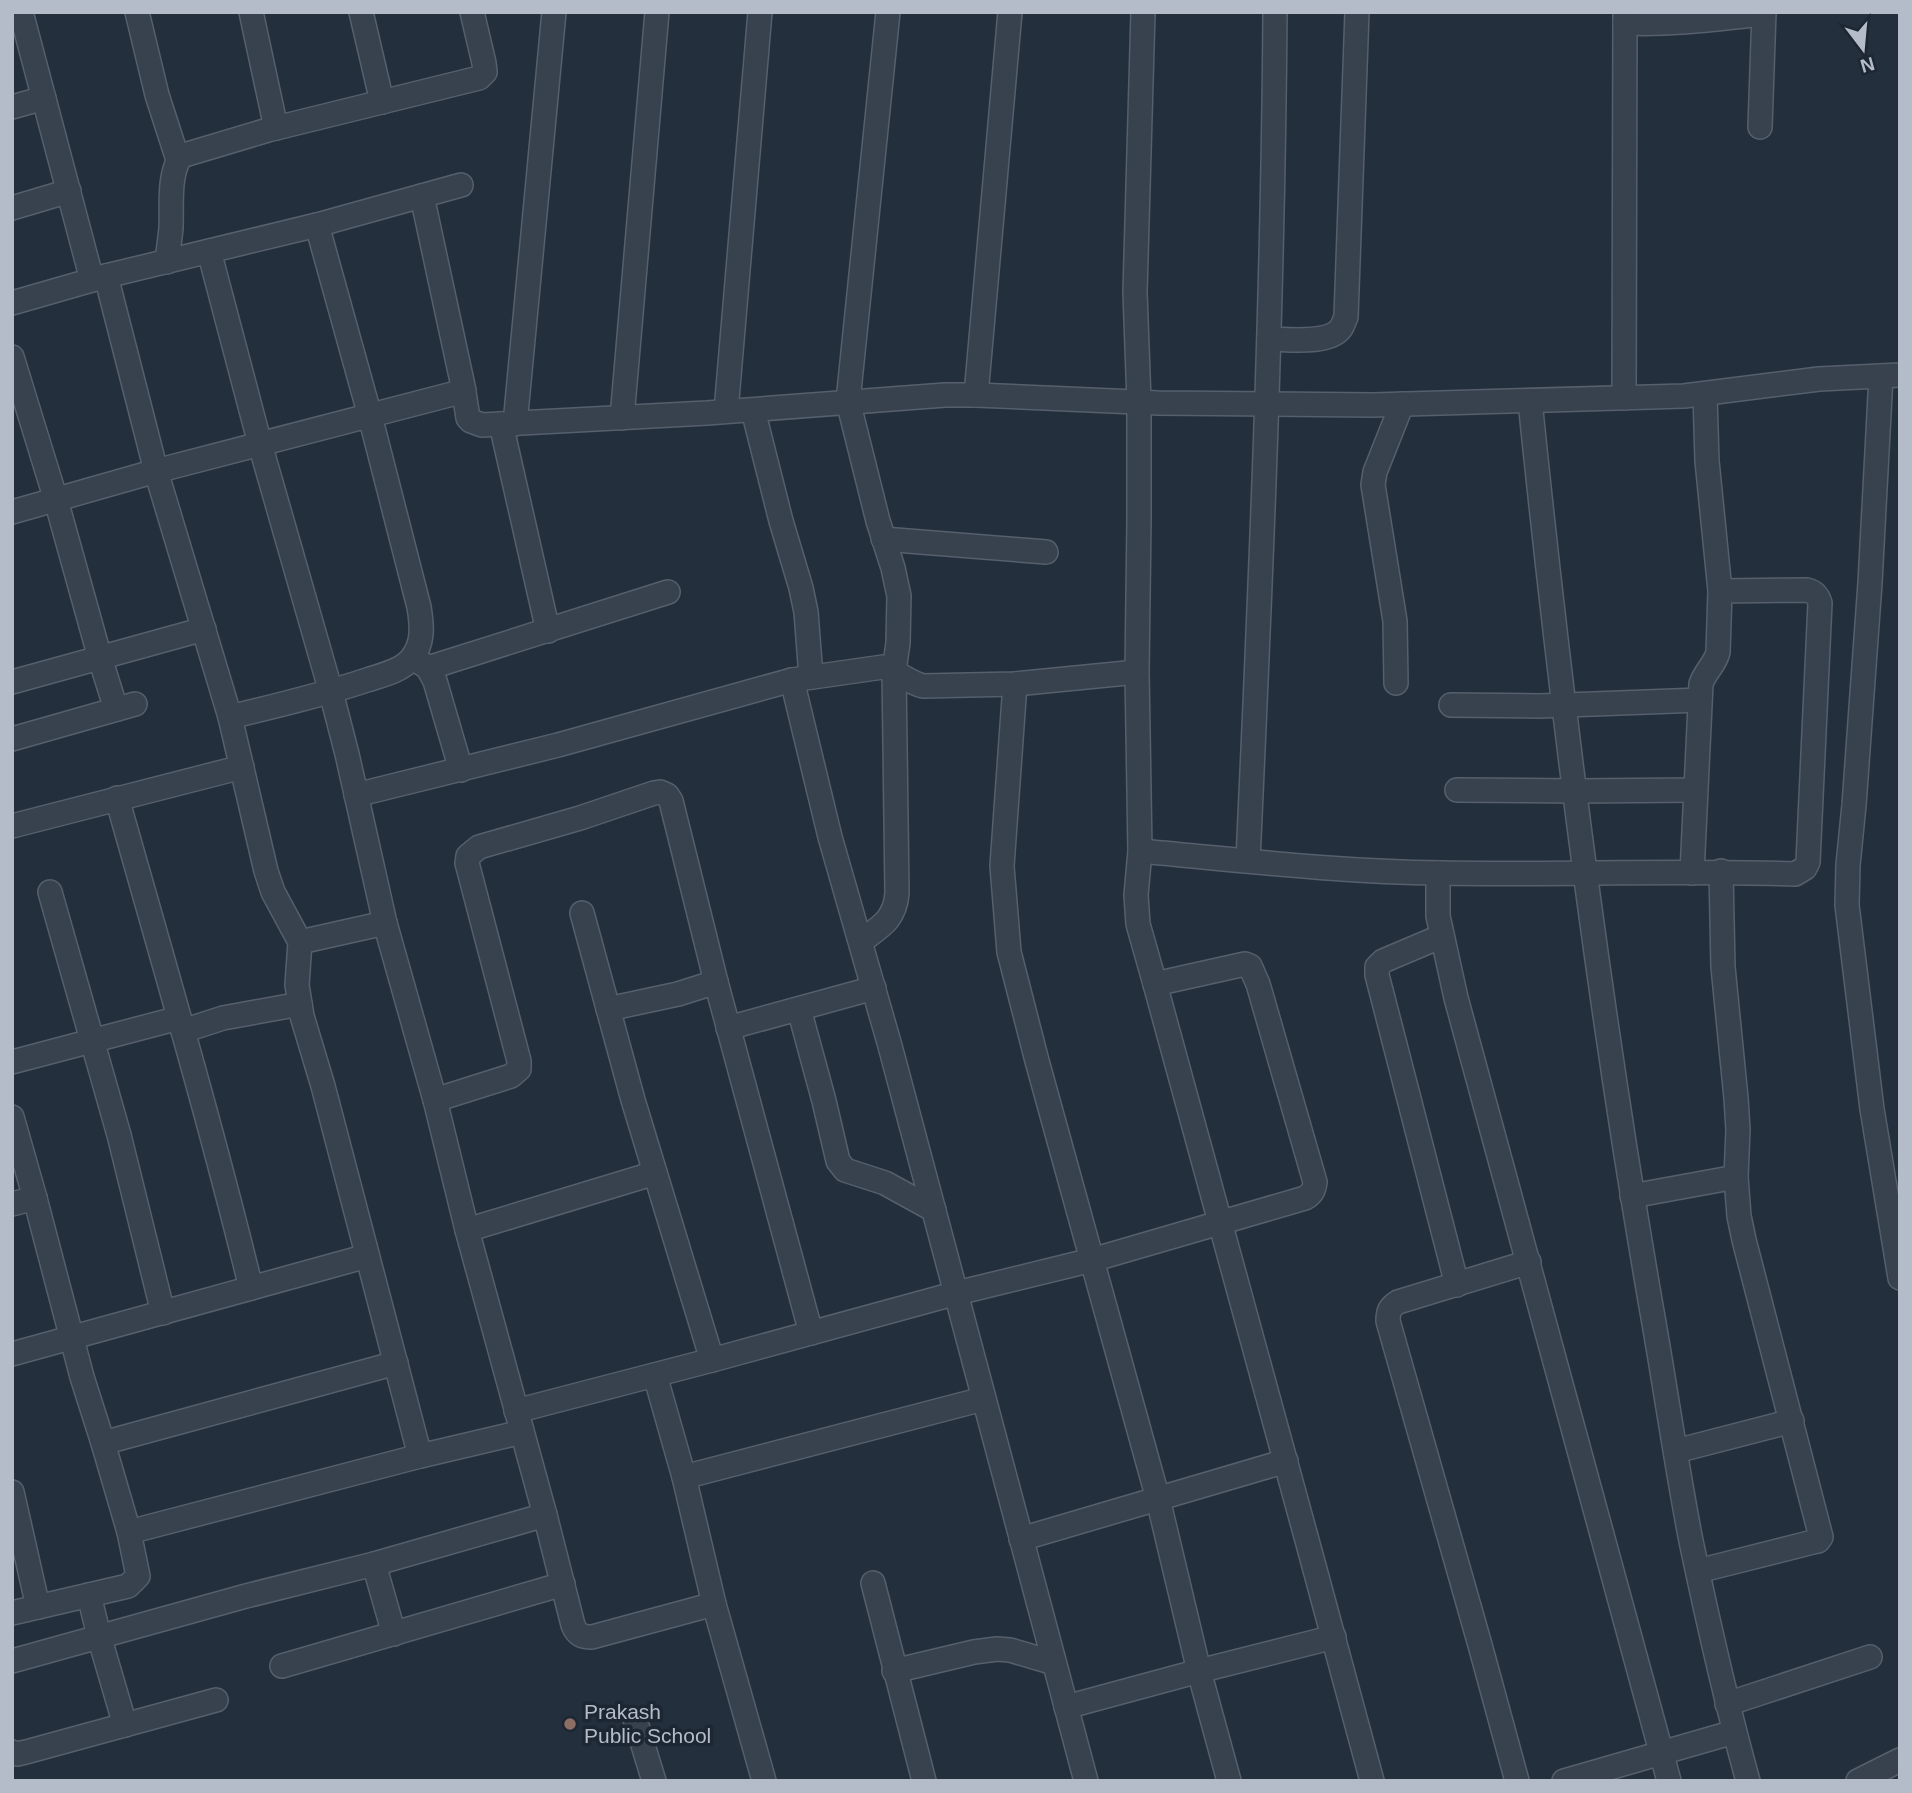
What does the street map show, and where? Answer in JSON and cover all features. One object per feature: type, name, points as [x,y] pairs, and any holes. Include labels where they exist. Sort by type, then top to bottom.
[{"type":"street","points":[[21,12],[69,191],[99,278],[230,717],[266,871],[273,892],[300,942],[297,985],[300,1004],[420,1456]]},
{"type":"street","points":[[137,12],[156,95],[178,160],[167,262]]},
{"type":"street","points":[[251,12],[276,128]]},
{"type":"street","points":[[361,12],[382,102]]},
{"type":"street","points":[[178,160],[185,153],[276,128],[479,78],[485,72],[484,63],[471,12]]},
{"type":"street","points":[[548,631],[508,424],[554,12]]},
{"type":"street","points":[[622,418],[657,12]]},
{"type":"street","points":[[726,411],[760,12]]},
{"type":"street","points":[[861,941],[883,925],[896,905],[894,671],[898,643],[899,596],[848,401],[888,12]]},
{"type":"street","points":[[976,395],[1010,12]]},
{"type":"street","points":[[1143,12],[1135,292],[1139,402],[1138,924],[1372,1781]]},
{"type":"street","points":[[1248,860],[1267,404],[1275,12]]},
{"type":"street","points":[[1269,339],[1322,339],[1341,328],[1346,317],[1357,12]]},
{"type":"street","points":[[1624,398],[1625,18],[1651,24],[1689,23],[1763,13],[1760,127]]},
{"type":"street","points":[[12,107],[44,98]]},
{"type":"street","points":[[12,303],[461,185]]},
{"type":"street","points":[[12,208],[69,191]]},
{"type":"street","points":[[422,196],[468,418],[482,425],[976,395],[1267,404],[1402,404],[1624,398],[1705,394],[1818,379],[1891,375],[1870,583],[1847,905],[1891,1171],[1900,1278]]},
{"type":"street","points":[[317,225],[419,607],[422,627],[417,651],[420,662],[433,675],[440,693],[461,770]]},
{"type":"street","points":[[209,251],[260,444],[331,692],[384,923],[435,1100],[467,1230],[573,1625],[577,1633],[592,1637],[714,1604]]},
{"type":"street","points":[[12,357],[56,500],[100,658],[125,707],[12,739]]},
{"type":"street","points":[[12,512],[156,471],[464,391]]},
{"type":"street","points":[[1692,873],[1700,701],[1703,677],[1716,661],[1718,652],[1720,591],[1706,447],[1705,394]]},
{"type":"street","points":[[1530,401],[1563,705],[1632,1196],[1698,1571],[1727,1704],[1748,1781]]},
{"type":"street","points":[[1396,683],[1395,621],[1373,485],[1375,472],[1402,404]]},
{"type":"street","points":[[753,410],[806,611],[801,678],[830,836],[957,1293],[1086,1781]]},
{"type":"street","points":[[883,539],[1046,552]]},
{"type":"street","points":[[1140,851],[1319,867],[1438,873],[1721,871],[1795,874],[1805,868],[1808,862],[1821,612],[1818,596],[1807,590],[1720,591]]},
{"type":"street","points":[[230,717],[331,692],[399,668],[410,661],[420,662],[548,631],[668,592]]},
{"type":"street","points":[[12,682],[204,629]]},
{"type":"street","points":[[356,795],[461,770],[801,678],[883,667],[912,683],[923,685],[1014,684],[1137,672]]},
{"type":"street","points":[[1014,684],[1002,866],[1008,941],[1037,1061],[1158,1499],[1199,1671],[1229,1781]]},
{"type":"street","points":[[1451,705],[1700,701]]},
{"type":"street","points":[[12,826],[242,767]]},
{"type":"street","points":[[1457,790],[1695,790]]},
{"type":"street","points":[[435,1100],[510,1076],[519,1069],[467,863],[468,856],[479,846],[580,818],[654,793],[667,794],[811,1333]]},
{"type":"street","points":[[117,798],[232,1209],[251,1288]]},
{"type":"street","points":[[1698,1571],[1818,1541],[1821,1536],[1739,1216],[1736,1177],[1738,1130],[1723,967],[1721,871]]},
{"type":"street","points":[[1438,873],[1438,916],[1456,998],[1669,1781]]},
{"type":"street","points":[[50,892],[119,1135],[163,1313]]},
{"type":"street","points":[[582,913],[655,1173],[712,1360]]},
{"type":"street","points":[[300,942],[384,923]]},
{"type":"street","points":[[1442,936],[1383,961],[1377,967],[1377,975],[1457,1285]]},
{"type":"street","points":[[129,1532],[420,1456],[654,1375],[957,1293],[1092,1260],[1306,1198],[1314,1190],[1315,1182],[1258,984],[1250,966],[1245,964],[1156,984]]},
{"type":"street","points":[[608,1009],[678,994],[716,982]]},
{"type":"street","points":[[728,1028],[874,988]]},
{"type":"street","points":[[12,1062],[92,1041],[300,1004]]},
{"type":"street","points":[[799,1009],[840,1166],[885,1184],[934,1210]]},
{"type":"street","points":[[12,1116],[71,1338],[129,1532],[138,1576],[128,1586],[12,1613]]},
{"type":"street","points":[[467,1230],[655,1173]]},
{"type":"street","points":[[1632,1196],[1736,1177]]},
{"type":"street","points":[[12,1204],[35,1198]]},
{"type":"street","points":[[12,1354],[367,1256]]},
{"type":"street","points":[[1517,1781],[1388,1321],[1388,1313],[1398,1302],[1529,1262]]},
{"type":"street","points":[[103,1443],[396,1363]]},
{"type":"street","points":[[654,1375],[764,1781]]},
{"type":"street","points":[[684,1478],[983,1399]]},
{"type":"street","points":[[1676,1451],[1792,1421]]},
{"type":"street","points":[[1020,1539],[1286,1461]]},
{"type":"street","points":[[12,1492],[38,1607]]},
{"type":"street","points":[[12,1661],[545,1515]]},
{"type":"street","points":[[374,1564],[394,1634]]},
{"type":"street","points":[[873,1583],[924,1781]]},
{"type":"street","points":[[282,1666],[563,1584]]},
{"type":"street","points":[[89,1595],[125,1725]]},
{"type":"street","points":[[1066,1707],[1334,1637]]},
{"type":"street","points":[[894,1671],[997,1649],[1010,1650],[1054,1663]]},
{"type":"street","points":[[1727,1704],[1870,1657]]},
{"type":"street","points":[[12,1752],[26,1752],[216,1700]]},
{"type":"street","points":[[635,1719],[654,1781]]},
{"type":"street","points":[[1564,1781],[1734,1732]]},
{"type":"street","points":[[1858,1781],[1900,1760]]},
{"type":"place","name":"Prakash Public School","points":[[570,1724]]}]
